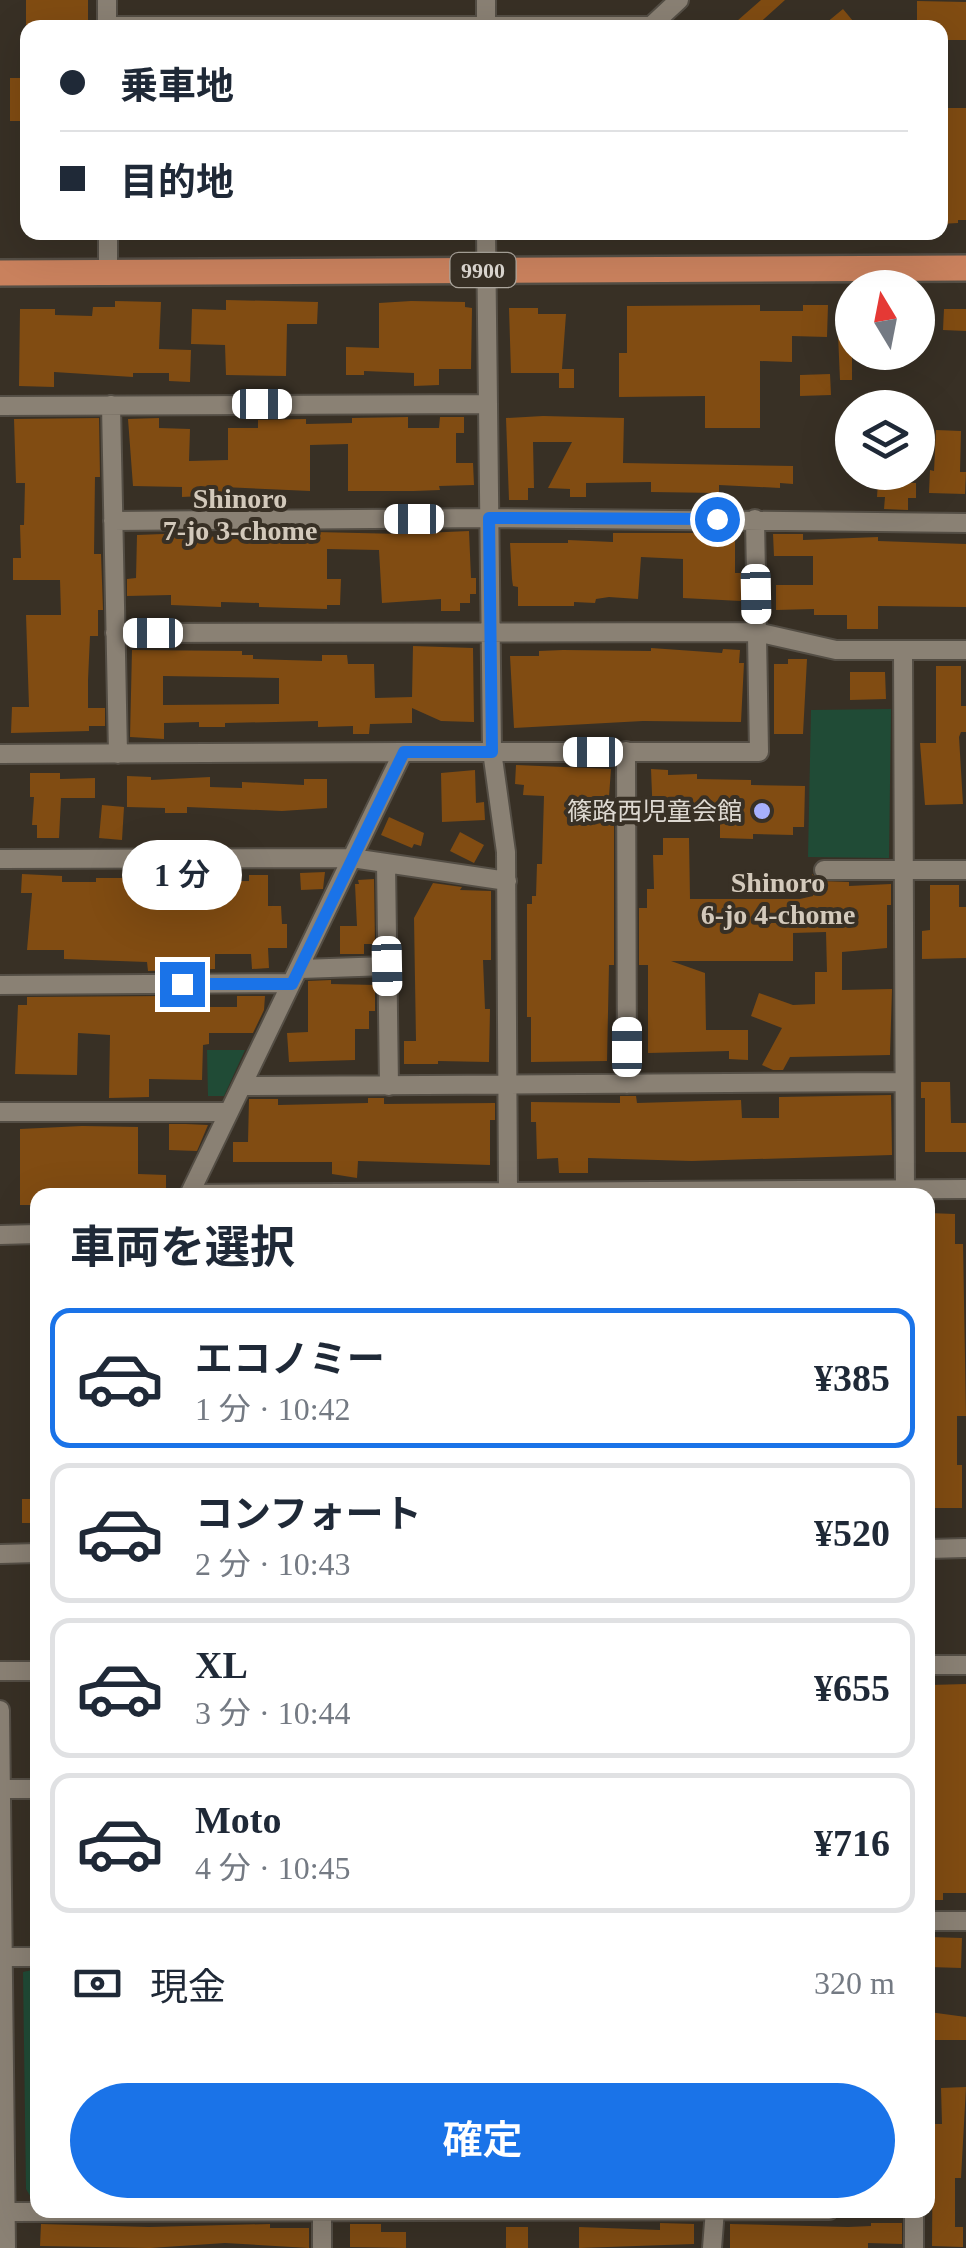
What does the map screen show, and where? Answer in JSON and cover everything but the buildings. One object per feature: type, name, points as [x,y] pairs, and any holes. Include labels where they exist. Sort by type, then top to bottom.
[{"type":"main road","name":"9900","points":[[0,272],[966,268]]},
{"type":"street","points":[[657,20],[679,0]]},
{"type":"street","points":[[108,240],[108,272]]},
{"type":"street","points":[[486,240],[492,752],[506,852],[508,1188]]},
{"type":"street","points":[[0,406],[488,404]]},
{"type":"street","points":[[111,405],[118,754]]},
{"type":"street","points":[[113,521],[489,518],[966,523]]},
{"type":"street","points":[[0,754],[759,752],[755,520]]},
{"type":"street","points":[[115,633],[756,632],[836,650],[966,650]]},
{"type":"street","points":[[903,650],[904,1188]]},
{"type":"street","points":[[192,1188],[404,752]]},
{"type":"street","points":[[626,752],[628,1084]]},
{"type":"street","points":[[0,860],[352,858],[506,881]]},
{"type":"street","points":[[386,864],[389,1086]]},
{"type":"street","points":[[824,870],[966,870]]},
{"type":"street","points":[[0,985],[296,976],[387,966]]},
{"type":"street","points":[[242,1086],[904,1082]]},
{"type":"street","points":[[0,1112],[229,1112]]},
{"type":"street","points":[[935,1190],[966,1189]]},
{"type":"street","points":[[0,1235],[30,1234]]},
{"type":"street","points":[[935,1549],[966,1548]]},
{"type":"street","points":[[0,1554],[30,1554]]},
{"type":"street","points":[[935,1665],[966,1665]]},
{"type":"street","points":[[0,1671],[30,1671]]},
{"type":"street","points":[[0,1710],[6,2248]]},
{"type":"street","points":[[1,1789],[30,1788]]},
{"type":"street","points":[[935,1921],[966,1921]]},
{"type":"street","points":[[1,1957],[30,1956]]},
{"type":"street","points":[[5,2212],[30,2212]]},
{"type":"street","points":[[322,2218],[322,2248]]},
{"type":"street","points":[[712,2248],[714,2218]]},
{"type":"street","points":[[914,2218],[914,2248]]},
{"type":"green space","points":[[891,709],[889,858],[808,857],[811,710]]},
{"type":"green space","points":[[207,1050],[245,1050],[224,1096],[208,1096]]},
{"type":"green space","points":[[30,1970],[30,2196],[26,2189],[23,1972]]},
{"type":"place","name":"篠路西児童会館","points":[[762,811]]},
{"type":"district","name":"Shinoro 7-jo 3-chome","points":[[240,514]]},
{"type":"district","name":"Shinoro 6-jo 4-chome","points":[[778,898]]},
{"type":"route","points":[[182,984],[292,984],[404,752],[492,752],[489,518],[717,519]]}]
